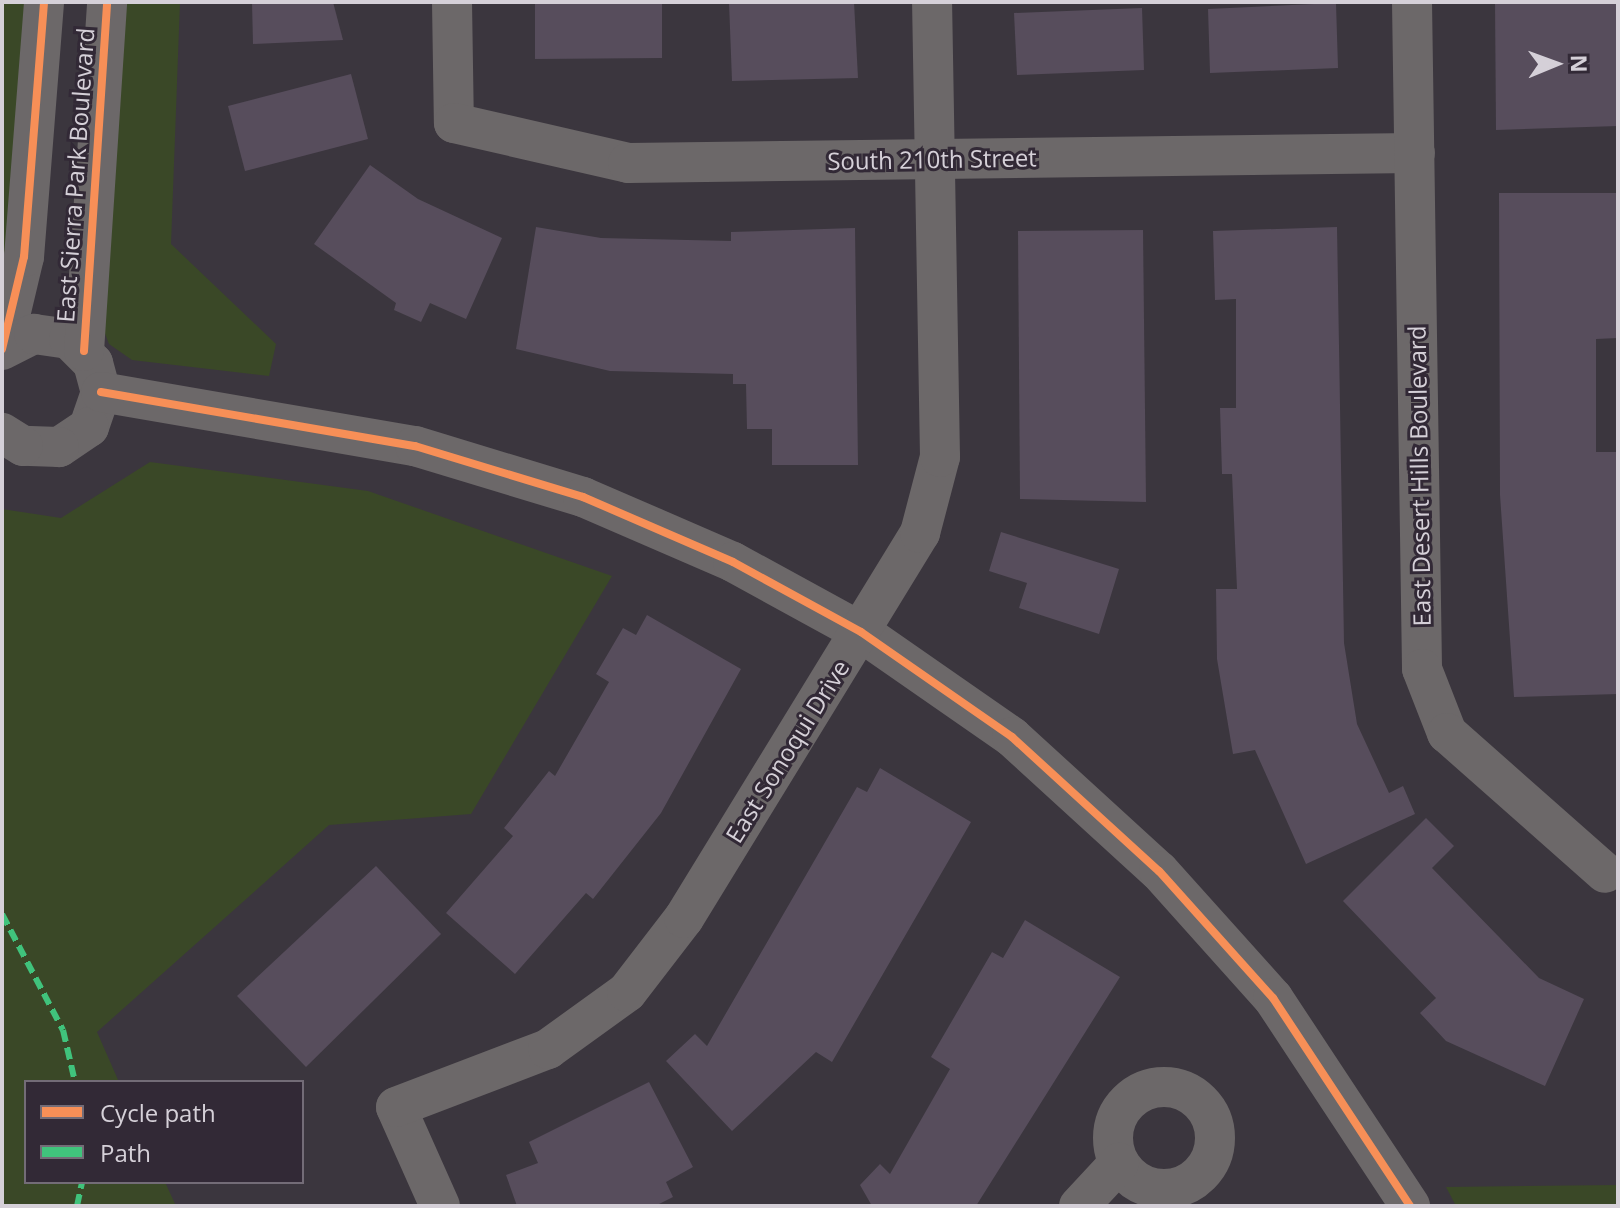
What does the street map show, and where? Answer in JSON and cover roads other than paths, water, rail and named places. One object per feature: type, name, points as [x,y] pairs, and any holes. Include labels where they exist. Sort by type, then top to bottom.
[{"type":"street","name":"East Sierra Park Boulevard","points":[[2,349],[24,257],[44,2]]},
{"type":"street","name":"East Sierra Park Boulevard","points":[[84,351],[107,2]]},
{"type":"street","name":"South 210th Street","points":[[452,2],[454,123],[628,163],[1415,153]]},
{"type":"street","name":"East Sonoqui Drive","points":[[440,1206],[396,1107],[548,1049],[627,992],[684,918],[920,533],[940,457],[932,2]]},
{"type":"street","name":"East Desert Hills Boulevard","points":[[1412,2],[1422,669],[1447,733],[1605,873]]},
{"type":"street","points":[[2,349],[16,339],[52,334],[84,351],[101,392],[89,427],[59,447],[23,446],[2,433]]},
{"type":"street","points":[[101,392],[415,446],[583,497],[733,562],[861,632],[1012,737],[1159,871],[1273,998],[1410,1206]]},
{"type":"street","points":[[1079,1206],[1119,1163]]}]
